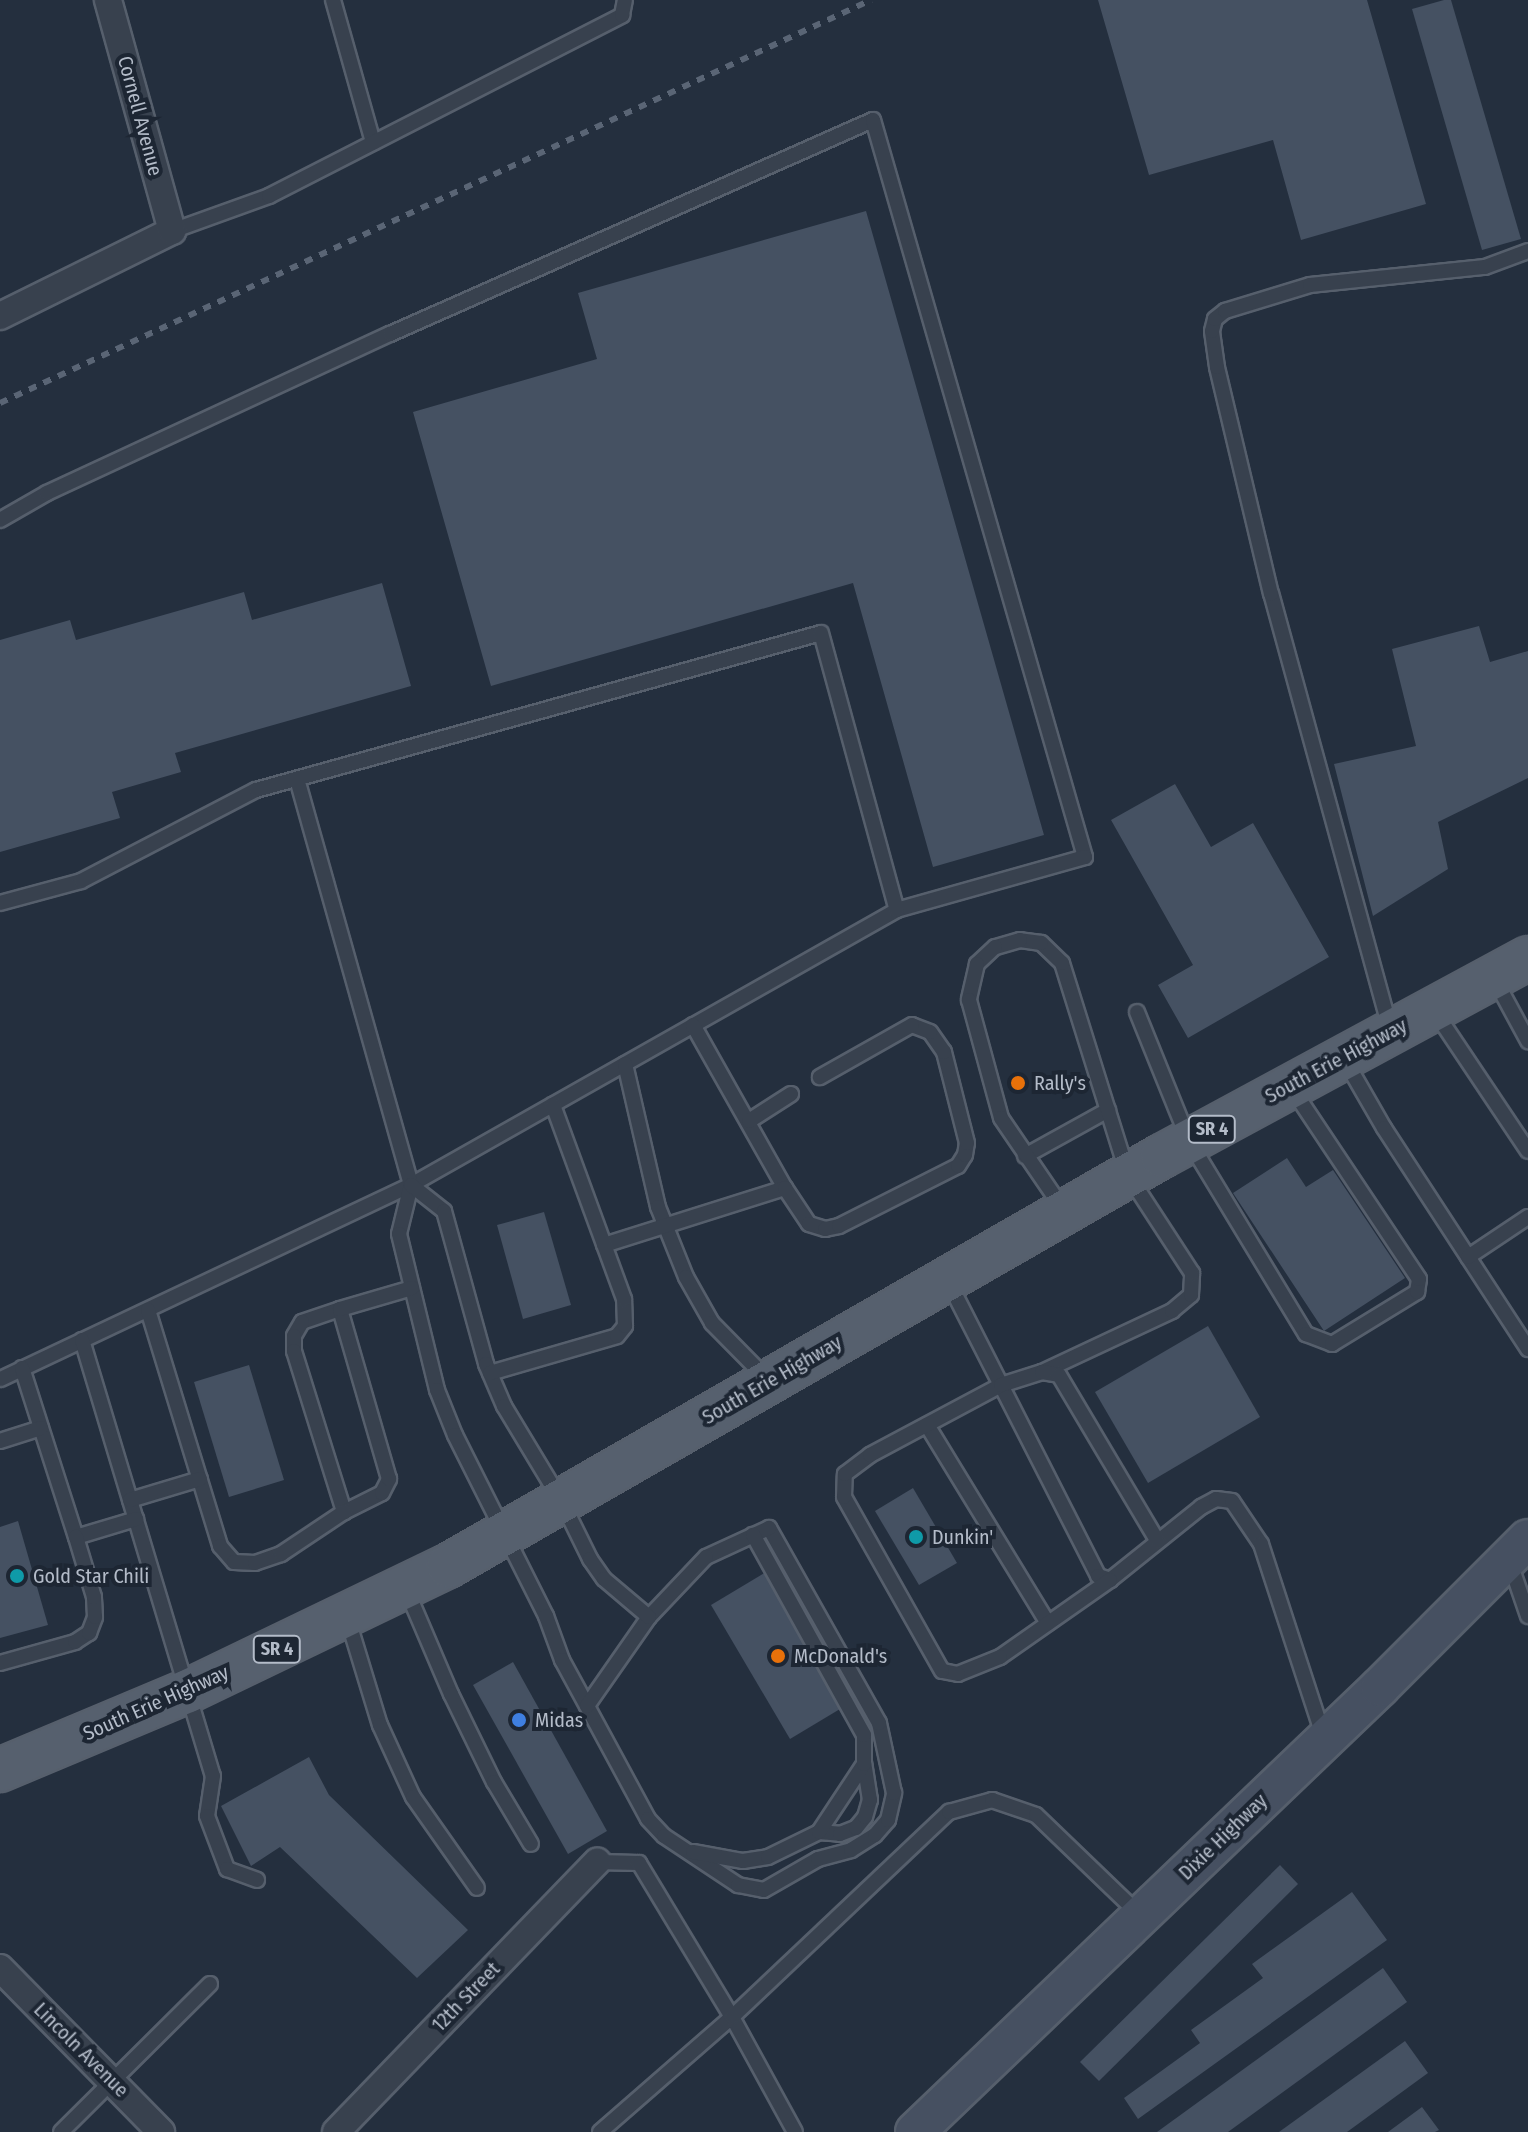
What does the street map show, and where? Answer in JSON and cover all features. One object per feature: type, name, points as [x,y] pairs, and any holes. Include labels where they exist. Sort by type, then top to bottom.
[{"type":"main road","name":"South Erie Highway","points":[[0,1770],[188,1691],[406,1587],[562,1502],[1128,1175],[1510,967]]},
{"type":"street","name":"Cornell Avenue","points":[[108,0],[172,231]]},
{"type":"street","points":[[0,316],[172,231]]},
{"type":"street","name":"Dixie Highway","points":[[927,2128],[1518,1549]]},
{"type":"street","name":"12th Street","points":[[336,2132],[597,1862]]},
{"type":"street","name":"Lincoln Avenue","points":[[0,1968],[161,2132]]},
{"type":"lane","points":[[333,0],[373,142]]},
{"type":"lane","points":[[172,231],[269,196],[622,15],[625,0]]},
{"type":"lane","points":[[0,520],[47,493],[390,334],[873,120],[1085,857],[897,910],[411,1185],[0,1379]]},
{"type":"lane","points":[[1391,1032],[1271,594],[1217,367],[1212,331],[1215,319],[1225,311],[1310,285],[1485,267],[1528,251]]},
{"type":"lane","points":[[0,903],[81,881],[256,790],[821,633],[897,910]]},
{"type":"lane","points":[[297,779],[411,1185],[399,1234],[437,1390],[455,1435],[546,1616],[562,1660],[648,1819],[664,1836],[738,1885],[764,1890],[818,1859],[851,1850],[875,1835],[888,1820],[894,1793],[879,1723],[769,1528],[706,1557],[649,1617],[587,1706]]},
{"type":"lane","points":[[1065,1212],[1001,1118],[969,1000],[977,964],[995,947],[1020,940],[1041,943],[1062,963],[1128,1175],[1192,1273],[1191,1295],[1172,1311],[1042,1372],[1001,1385],[870,1455],[845,1474],[844,1497],[942,1671],[958,1674],[1000,1657],[1110,1580],[1157,1540],[1216,1499],[1232,1501],[1261,1544],[1325,1740]]},
{"type":"lane","points":[[1510,967],[1528,1041]]},
{"type":"lane","points":[[1433,1009],[1528,1151]]},
{"type":"lane","points":[[1137,1012],[1189,1141],[1306,1334],[1332,1344],[1417,1292],[1419,1279],[1290,1086]]},
{"type":"lane","points":[[693,1025],[785,1188],[809,1224],[825,1229],[839,1226],[958,1166],[967,1143],[944,1052],[930,1032],[912,1025],[820,1077]]},
{"type":"lane","points":[[1344,1057],[1384,1128],[1528,1349]]},
{"type":"lane","points":[[625,1064],[664,1224],[686,1277],[712,1323],[769,1382]]},
{"type":"lane","points":[[749,1121],[791,1094]]},
{"type":"lane","points":[[490,1373],[617,1336],[625,1326],[624,1299],[553,1105]]},
{"type":"lane","points":[[1025,1156],[1108,1110]]},
{"type":"lane","points":[[411,1185],[444,1211],[490,1373],[504,1406],[562,1502],[590,1559],[604,1579],[649,1617]]},
{"type":"lane","points":[[604,1245],[785,1188]]},
{"type":"lane","points":[[1468,1257],[1528,1217]]},
{"type":"lane","points":[[947,1279],[1098,1576],[1110,1580]]},
{"type":"lane","points":[[344,1512],[294,1351],[294,1336],[302,1322],[412,1288]]},
{"type":"lane","points":[[148,1310],[220,1546],[234,1562],[255,1563],[281,1554],[344,1512],[382,1493],[389,1479],[340,1309]]},
{"type":"lane","points":[[82,1340],[213,1776],[207,1816],[227,1869],[257,1880]]},
{"type":"lane","points":[[0,1663],[75,1642],[89,1633],[95,1617],[94,1597],[22,1368]]},
{"type":"lane","points":[[1042,1372],[1059,1375],[1157,1540]]},
{"type":"lane","points":[[927,1425],[1048,1623]]},
{"type":"lane","points":[[0,1441],[41,1428]]},
{"type":"lane","points":[[130,1500],[200,1479]]},
{"type":"lane","points":[[76,1537],[136,1519]]},
{"type":"lane","points":[[753,1535],[864,1735],[864,1764],[870,1800],[865,1817],[856,1828],[840,1834],[819,1832]]},
{"type":"lane","points":[[1518,1549],[1528,1616]]},
{"type":"lane","points":[[406,1587],[451,1694],[494,1782],[531,1844]]},
{"type":"lane","points":[[347,1615],[380,1725],[413,1797],[477,1888]]},
{"type":"lane","points":[[689,1851],[743,1861],[768,1857],[819,1832],[864,1764]]},
{"type":"lane","points":[[600,2132],[732,2017],[949,1812],[992,1800],[1036,1815],[1141,1916]]},
{"type":"lane","points":[[597,1862],[639,1863],[732,2017],[795,2132]]},
{"type":"lane","points":[[61,2132],[210,1984]]},
{"type":"building","points":[[1098,0],[1367,0],[1426,204],[1301,240],[1273,140],[1149,175]]},
{"type":"building","points":[[1451,0],[1521,239],[1482,250],[1412,9]]},
{"type":"building","points":[[866,211],[1044,835],[933,867],[853,583],[491,686],[413,412],[597,359],[578,293]]},
{"type":"building","points":[[382,583],[411,686],[175,753],[181,772],[112,792],[120,818],[0,852],[0,640],[70,620],[76,640],[244,592],[252,620]]},
{"type":"building","points":[[1479,626],[1490,662],[1528,651],[1528,778],[1438,822],[1448,869],[1373,916],[1334,764],[1416,746],[1392,649]]},
{"type":"building","points":[[1175,784],[1211,847],[1253,823],[1329,957],[1188,1038],[1158,985],[1193,965],[1111,820]]},
{"type":"building","points":[[1287,1158],[1306,1187],[1333,1170],[1405,1278],[1324,1331],[1233,1193]]},
{"type":"building","points":[[544,1212],[571,1305],[523,1319],[497,1225]]},
{"type":"building","points":[[1208,1326],[1260,1417],[1148,1483],[1095,1392]]},
{"type":"building","points":[[249,1365],[284,1480],[229,1497],[194,1382]]},
{"type":"building","name":"Dunkin'","points":[[913,1488],[957,1563],[919,1585],[875,1511]]},
{"type":"building","name":"Gold Star Chili","points":[[18,1521],[48,1625],[0,1638],[0,1527]]},
{"type":"building","name":"McDonald's","points":[[766,1572],[845,1706],[790,1739],[711,1605]]},
{"type":"building","points":[[513,1662],[607,1831],[568,1854],[473,1685]]},
{"type":"building","points":[[309,1757],[329,1795],[468,1930],[417,1978],[280,1847],[251,1866],[221,1806]]},
{"type":"building","points":[[1280,1865],[1298,1884],[1099,2081],[1080,2062]]},
{"type":"building","points":[[1352,1892],[1387,1940],[1138,2119],[1124,2098],[1200,2043],[1191,2030],[1263,1978],[1252,1964]]},
{"type":"building","points":[[1383,1968],[1407,2002],[1228,2132],[1157,2132]]},
{"type":"building","points":[[1405,2041],[1428,2073],[1347,2132],[1279,2132]]},
{"type":"building","points":[[1422,2107],[1439,2130],[1388,2132]]},
{"type":"railway","points":[[0,403],[871,0]]},
{"type":"place","name":"Rally's","points":[[1018,1083]]},
{"type":"place","name":"Dunkin'","points":[[916,1537]]},
{"type":"place","name":"Gold Star Chili","points":[[17,1576]]},
{"type":"place","name":"McDonald's","points":[[778,1656]]},
{"type":"place","name":"Midas","points":[[519,1720]]}]
